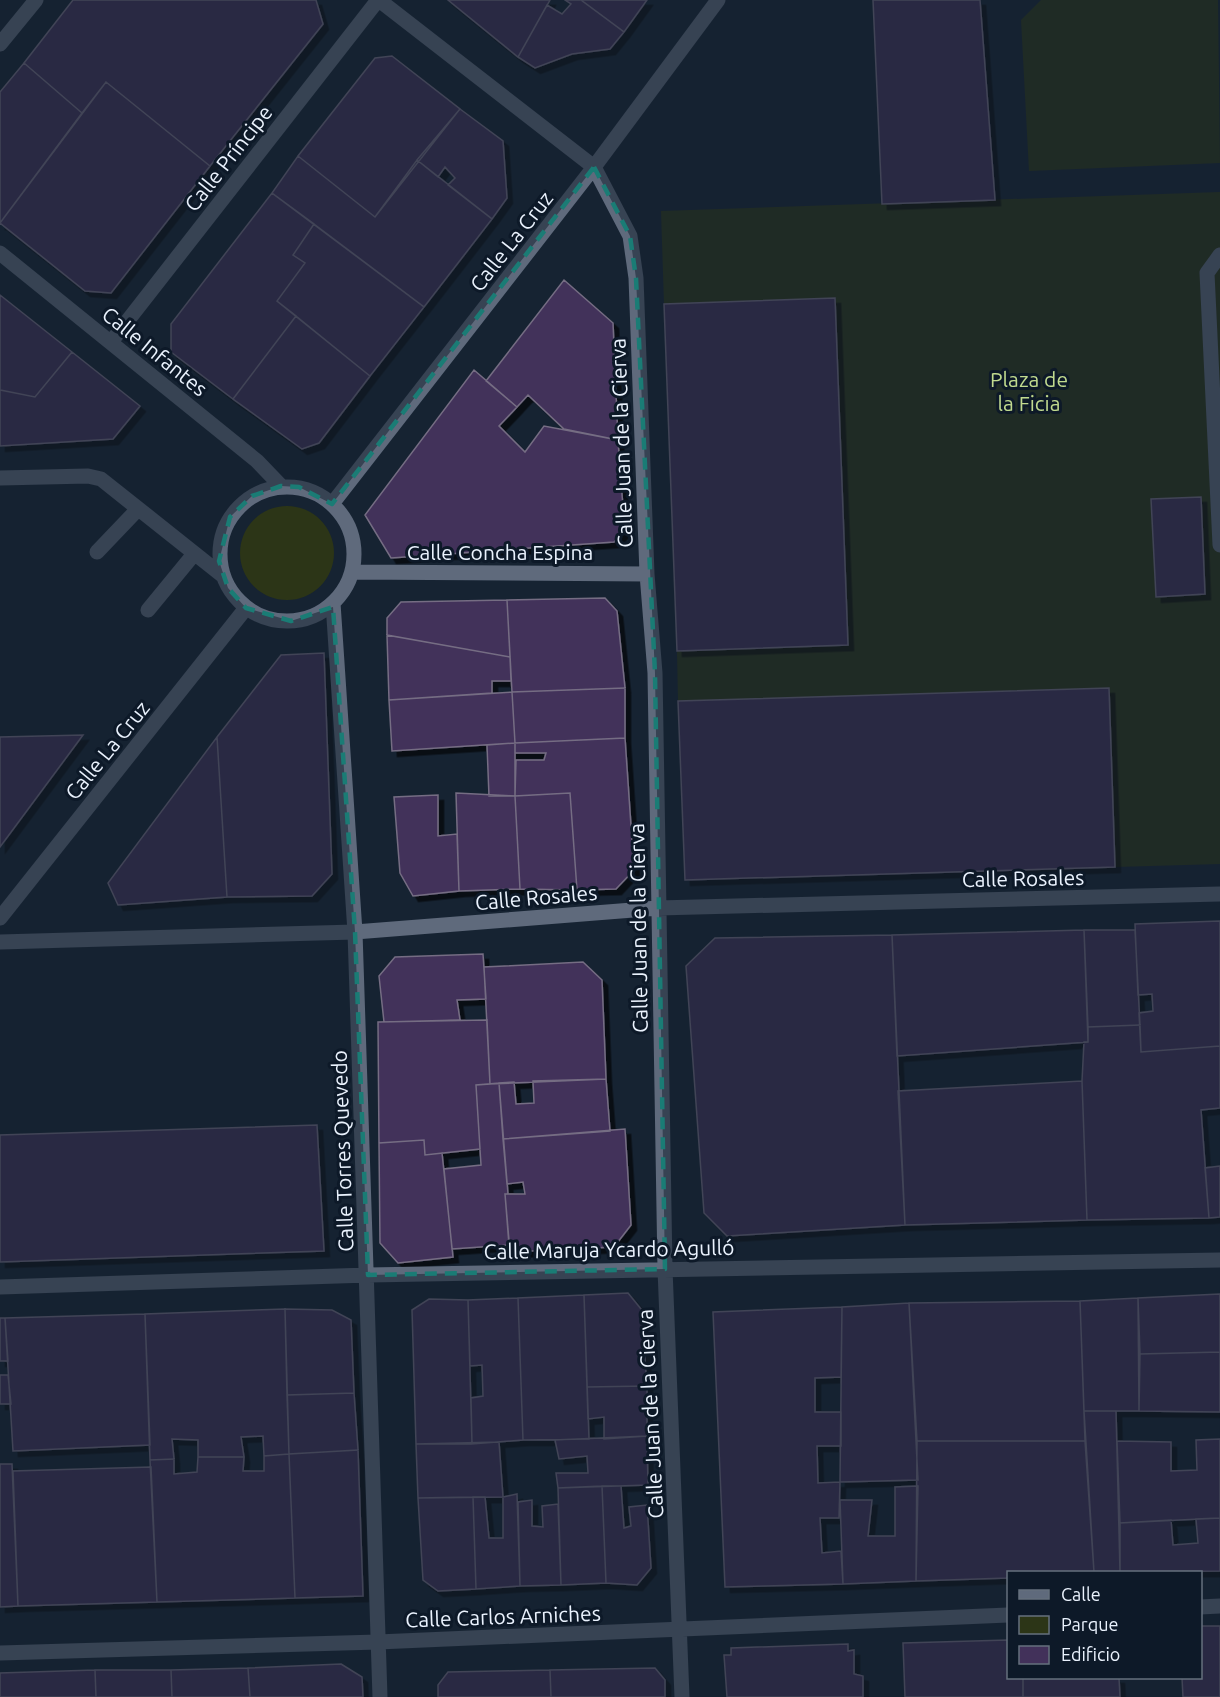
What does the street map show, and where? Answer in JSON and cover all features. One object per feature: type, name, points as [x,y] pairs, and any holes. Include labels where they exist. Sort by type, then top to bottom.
[{"type":"street","points":[[0,44],[36,0]]},
{"type":"street","points":[[379,0],[594,168]]},
{"type":"street","name":"Calle Príncipe","points":[[111,342],[379,0]]},
{"type":"street","name":"Calle La Cruz","points":[[332,504],[594,168],[718,0]]},
{"type":"street","name":"Calle Juan de la Cierva","points":[[594,168],[630,236],[636,278],[647,574],[655,673],[665,1269],[682,1697]]},
{"type":"street","name":"Calle Infantes","points":[[0,253],[257,461],[281,486]]},
{"type":"street","points":[[1220,255],[1207,273],[1220,545]]},
{"type":"street","points":[[0,478],[88,476],[101,479],[223,576]]},
{"type":"street","points":[[281,486],[300,487],[332,504],[350,528],[354,557],[352,572],[345,589],[333,603],[313,616],[291,621],[260,616],[246,608],[228,588],[223,576],[219,545],[230,517],[252,495],[281,486]]},
{"type":"street","points":[[97,552],[138,509]]},
{"type":"street","points":[[148,610],[194,554]]},
{"type":"street","name":"Calle Concha Espina","points":[[352,572],[647,574]]},
{"type":"street","name":"Calle Torres Quevedo","points":[[333,603],[356,933],[380,1697]]},
{"type":"street","name":"Calle La Cruz","points":[[0,918],[246,608]]},
{"type":"street","name":"Calle Rosales","points":[[0,942],[356,933],[658,908],[1220,894]]},
{"type":"street","name":"Calle Maruja Ycardo Agulló","points":[[0,1287],[368,1275],[1220,1260]]},
{"type":"street","points":[[1202,1607],[1220,1606]]},
{"type":"street","name":"Calle Carlos Arniches","points":[[0,1653],[378,1642],[1007,1615]]},
{"type":"highlighted area","points":[[594,167],[630,236],[636,278],[655,673],[665,1269],[368,1275],[355,932],[333,607],[291,621],[246,608],[228,588],[219,561],[230,517],[252,496],[281,486],[299,487],[332,504]]},
{"type":"green space","points":[[1041,0],[1218,0],[1220,163],[1029,171],[1021,20]]},
{"type":"green space","name":"Plaza de la Ficia","points":[[1220,192],[1220,864],[1115,867],[1109,688],[678,701],[677,651],[848,645],[835,299],[664,304],[661,211]]},
{"type":"green space","points":[[287,506],[305,510],[320,520],[330,535],[334,553],[330,571],[320,586],[305,596],[287,600],[269,596],[254,586],[244,571],[240,553],[244,535],[254,520],[269,510]]},
{"type":"building","points":[[73,0],[316,0],[323,24],[210,166],[106,82],[82,113],[24,63]]},
{"type":"building","points":[[448,0],[550,0],[518,57]]},
{"type":"building","points":[[565,0],[581,0],[624,32],[610,49],[572,54],[535,68],[518,57],[547,5],[562,14],[571,4]]},
{"type":"building","points":[[581,0],[647,0],[624,32]]},
{"type":"building","points":[[873,0],[980,0],[995,200],[882,204]]},
{"type":"building","points":[[392,56],[460,109],[375,217],[298,156],[375,58]]},
{"type":"building","points":[[24,63],[82,113],[0,223],[0,92]]},
{"type":"building","points":[[106,82],[210,166],[111,293],[85,291],[0,223]]},
{"type":"building","points":[[460,109],[503,141],[507,198],[492,219],[448,185],[455,178],[445,167],[438,177],[417,160]]},
{"type":"building","points":[[298,156],[375,217],[417,160],[492,219],[424,307],[272,193]]},
{"type":"building","points":[[272,193],[314,224],[293,255],[305,263],[277,301],[296,316],[233,399],[171,352],[171,324]]},
{"type":"building","points":[[314,224],[424,307],[370,376],[277,301],[305,263],[293,255]]},
{"type":"building","points":[[564,280],[613,323],[618,440],[564,429],[528,395],[517,407],[486,381]]},
{"type":"building","points":[[0,295],[72,352],[35,397],[0,390]]},
{"type":"building","points":[[835,298],[848,645],[677,651],[664,304]]},
{"type":"building","points":[[296,316],[370,376],[319,443],[302,449],[233,399]]},
{"type":"building","points":[[72,352],[140,406],[113,439],[0,446],[0,390],[35,397]]},
{"type":"building","points":[[474,370],[517,407],[499,426],[525,452],[544,426],[618,440],[624,521],[623,532],[614,542],[391,558],[365,515]]},
{"type":"building","points":[[1201,497],[1205,594],[1156,597],[1151,499]]},
{"type":"building","points":[[605,598],[617,611],[625,688],[512,692],[507,600]]},
{"type":"building","points":[[507,600],[510,657],[387,635],[387,618],[401,602]]},
{"type":"building","points":[[387,635],[510,657],[511,681],[492,681],[492,693],[389,700]]},
{"type":"building","points":[[324,653],[332,874],[312,896],[227,897],[217,737],[281,655]]},
{"type":"building","points":[[625,688],[625,738],[515,743],[512,692]]},
{"type":"building","points":[[1109,688],[1115,867],[685,880],[678,701]]},
{"type":"building","points":[[512,692],[515,743],[392,751],[389,700]]},
{"type":"building","points":[[83,735],[0,847],[0,737]]},
{"type":"building","points":[[217,737],[227,897],[118,905],[108,883]]},
{"type":"building","points":[[625,738],[634,870],[616,889],[577,890],[570,793],[515,796],[516,760],[544,760],[546,753],[515,753],[515,743]]},
{"type":"building","points":[[515,743],[515,796],[489,796],[487,745]]},
{"type":"building","points":[[456,793],[515,796],[520,889],[459,891]]},
{"type":"building","points":[[570,793],[577,890],[520,889],[515,796]]},
{"type":"building","points":[[438,795],[438,836],[457,834],[459,891],[413,896],[400,873],[394,797]]},
{"type":"building","points":[[1220,921],[1220,1046],[1141,1052],[1139,1013],[1153,1011],[1152,994],[1138,995],[1135,924]]},
{"type":"building","points":[[1084,930],[1088,1042],[897,1056],[892,935]]},
{"type":"building","points":[[1084,930],[1135,930],[1140,1025],[1088,1027]]},
{"type":"building","points":[[892,935],[905,1225],[727,1236],[704,1213],[686,966],[715,938]]},
{"type":"building","points":[[483,954],[486,999],[457,1000],[460,1020],[384,1022],[379,976],[395,957]]},
{"type":"building","points":[[583,962],[602,980],[606,1079],[490,1084],[484,967]]},
{"type":"building","points":[[487,1020],[490,1084],[476,1085],[480,1149],[425,1155],[424,1140],[379,1143],[378,1022]]},
{"type":"building","points":[[1140,1025],[1141,1052],[1220,1046],[1220,1108],[1201,1110],[1209,1218],[1087,1220],[1082,1081],[1084,1042],[1088,1042],[1088,1027]]},
{"type":"building","points":[[606,1079],[610,1131],[503,1139],[499,1083],[514,1082],[516,1104],[534,1103],[533,1081]]},
{"type":"building","points":[[1082,1081],[1087,1220],[905,1225],[898,1091]]},
{"type":"building","points":[[499,1083],[508,1194],[505,1194],[509,1245],[452,1249],[444,1169],[481,1165],[476,1085]]},
{"type":"building","points":[[317,1125],[324,1251],[0,1262],[0,1135]]},
{"type":"building","points":[[625,1129],[631,1225],[614,1247],[510,1252],[505,1194],[525,1194],[523,1182],[507,1184],[503,1139]]},
{"type":"building","points":[[424,1140],[425,1155],[442,1153],[453,1257],[398,1263],[380,1243],[379,1143]]},
{"type":"building","points":[[1220,1166],[1220,1217],[1209,1218],[1205,1168]]},
{"type":"building","points":[[628,1293],[641,1309],[647,1386],[587,1387],[584,1295]]},
{"type":"building","points":[[1220,1294],[1220,1352],[1140,1354],[1138,1298]]},
{"type":"building","points":[[584,1295],[589,1439],[523,1440],[518,1298]]},
{"type":"building","points":[[518,1298],[523,1440],[472,1444],[471,1398],[483,1396],[482,1365],[470,1366],[468,1300]]},
{"type":"building","points":[[1138,1298],[1139,1411],[1084,1411],[1080,1301]]},
{"type":"building","points":[[429,1299],[468,1300],[472,1444],[416,1444],[412,1310]]},
{"type":"building","points":[[1080,1301],[1085,1441],[917,1441],[909,1303]]},
{"type":"building","points":[[909,1303],[918,1480],[840,1482],[842,1307]]},
{"type":"building","points":[[842,1307],[841,1377],[815,1378],[815,1412],[841,1412],[841,1446],[817,1446],[818,1483],[840,1482],[839,1518],[820,1518],[822,1553],[841,1551],[843,1584],[725,1587],[713,1312]]},
{"type":"building","points":[[285,1309],[289,1454],[264,1456],[263,1436],[241,1437],[244,1457],[198,1457],[198,1440],[172,1439],[174,1459],[150,1460],[145,1314]]},
{"type":"building","points":[[285,1309],[332,1310],[351,1320],[354,1393],[287,1395]]},
{"type":"building","points":[[145,1314],[150,1445],[13,1451],[5,1318]]},
{"type":"building","points":[[0,1318],[5,1318],[8,1361],[0,1361]]},
{"type":"building","points":[[1220,1352],[1220,1412],[1139,1411],[1140,1354]]},
{"type":"building","points":[[0,1375],[8,1375],[11,1404],[0,1404]]},
{"type":"building","points":[[647,1386],[647,1436],[604,1439],[604,1417],[588,1419],[587,1387]]},
{"type":"building","points":[[354,1393],[358,1450],[289,1454],[287,1395]]},
{"type":"building","points":[[1084,1411],[1116,1411],[1120,1571],[1094,1571]]},
{"type":"building","points":[[647,1436],[648,1485],[558,1488],[556,1473],[588,1473],[587,1456],[559,1459],[555,1440]]},
{"type":"building","points":[[1220,1439],[1220,1518],[1120,1523],[1117,1441],[1171,1442],[1171,1471],[1197,1470],[1196,1440]]},
{"type":"building","points":[[917,1441],[1085,1441],[1094,1571],[1007,1571],[1007,1578],[916,1581]]},
{"type":"building","points":[[499,1442],[503,1497],[418,1498],[416,1444]]},
{"type":"building","points":[[358,1450],[363,1596],[295,1598],[289,1454]]},
{"type":"building","points":[[289,1454],[295,1598],[157,1602],[150,1460],[174,1459],[174,1474],[197,1472],[198,1457],[244,1457],[243,1471],[264,1471],[264,1456]]},
{"type":"building","points":[[0,1464],[12,1464],[18,1606],[0,1607]]},
{"type":"building","points":[[151,1467],[157,1602],[18,1606],[13,1471]]},
{"type":"building","points":[[602,1486],[606,1583],[561,1585],[558,1488]]},
{"type":"building","points":[[602,1486],[621,1486],[624,1528],[631,1526],[629,1507],[647,1505],[651,1568],[637,1585],[606,1583]]},
{"type":"building","points":[[918,1486],[916,1581],[843,1584],[840,1500],[872,1500],[868,1536],[895,1536],[895,1487]]},
{"type":"building","points":[[517,1494],[520,1586],[476,1589],[473,1497],[485,1497],[489,1538],[503,1538],[503,1497]]},
{"type":"building","points":[[473,1497],[476,1589],[438,1591],[423,1580],[418,1498]]},
{"type":"building","points":[[532,1500],[532,1526],[543,1527],[542,1506],[558,1504],[561,1585],[520,1586],[518,1502]]},
{"type":"building","points":[[1220,1518],[1220,1571],[1120,1571],[1120,1523],[1171,1520],[1173,1545],[1198,1543],[1196,1519]]},
{"type":"building","points":[[1202,1626],[1220,1626],[1220,1697],[1183,1697],[1182,1679],[1202,1679]]},
{"type":"building","points":[[1007,1640],[1007,1679],[1023,1679],[1023,1697],[905,1697],[903,1643]]},
{"type":"building","points":[[848,1644],[848,1651],[854,1650],[854,1674],[863,1676],[863,1697],[727,1697],[724,1655],[731,1655],[731,1648]]},
{"type":"building","points":[[341,1664],[362,1677],[363,1697],[250,1697],[248,1668]]},
{"type":"building","points":[[248,1668],[250,1697],[172,1697],[171,1670]]},
{"type":"building","points":[[655,1668],[665,1680],[665,1697],[551,1697],[550,1670]]},
{"type":"building","points":[[95,1670],[96,1697],[0,1697],[0,1673]]},
{"type":"building","points":[[95,1670],[171,1670],[172,1697],[96,1697]]},
{"type":"building","points":[[550,1670],[551,1697],[438,1697],[438,1685],[448,1672]]},
{"type":"building","points":[[1023,1679],[1119,1679],[1120,1697],[1023,1697]]}]
